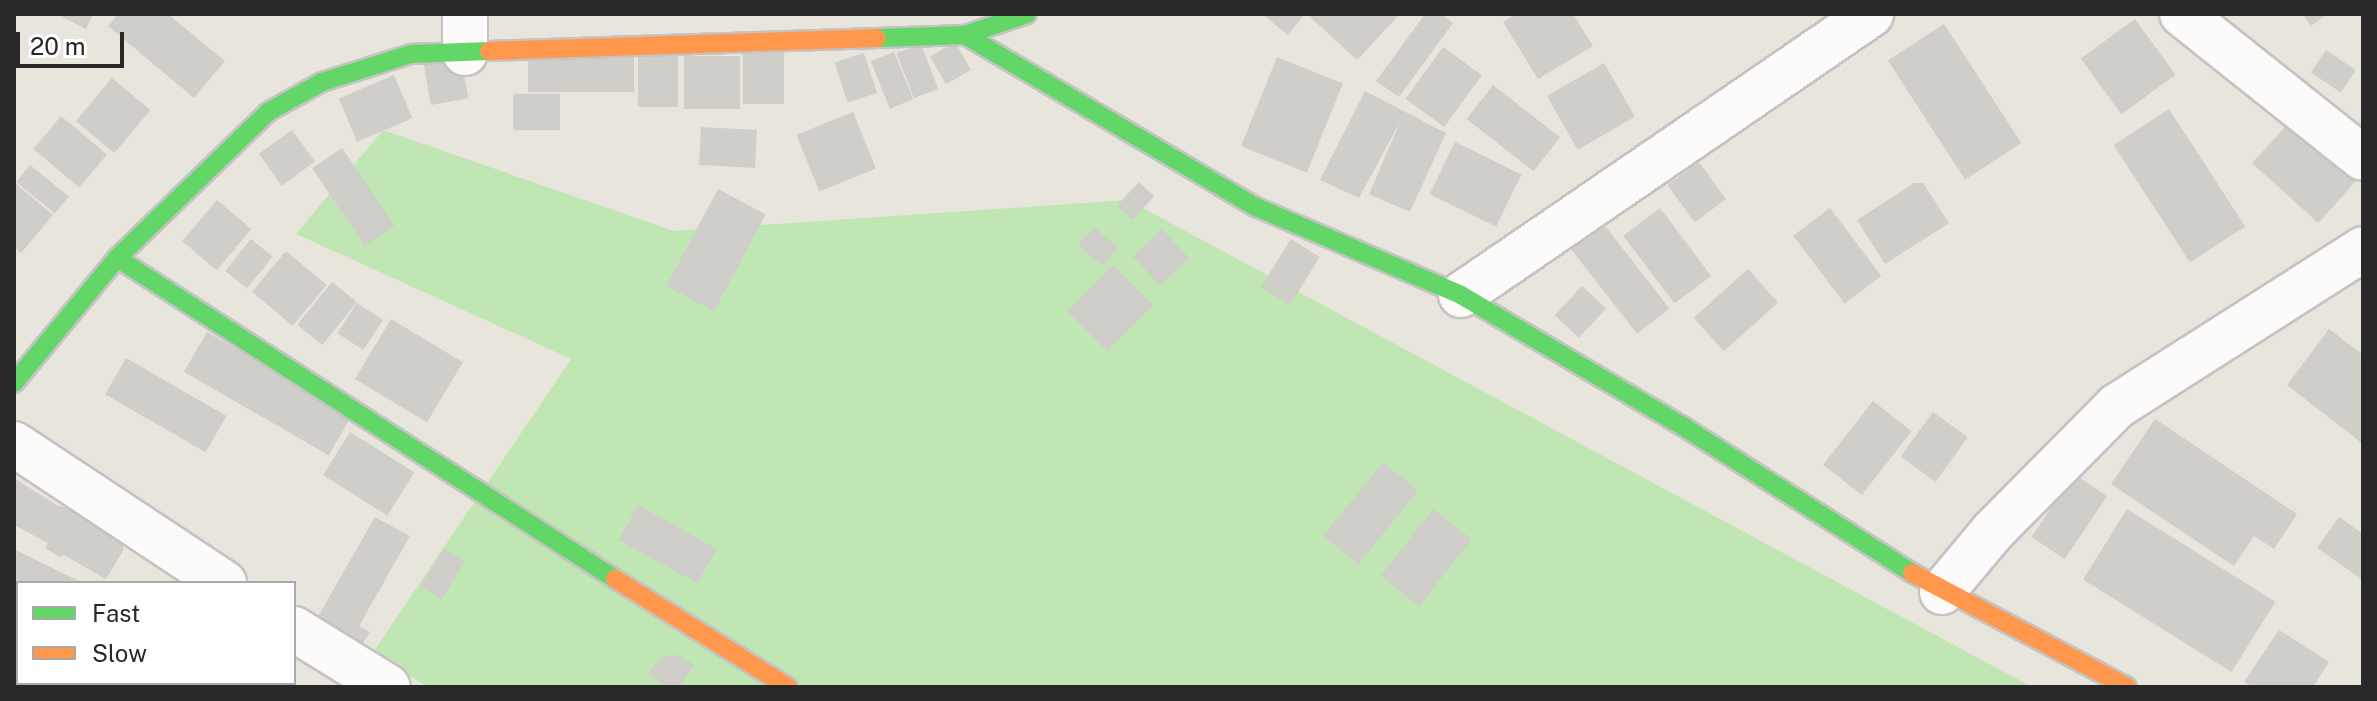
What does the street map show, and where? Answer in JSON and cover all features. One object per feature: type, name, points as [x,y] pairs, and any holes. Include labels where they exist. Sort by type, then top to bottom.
[{"type":"street","points":[[14,383],[117,258],[268,112],[322,82],[465,33],[965,35],[1027,14]]},
{"type":"street","points":[[1461,295],[1871,14]]},
{"type":"street","points":[[2182,14],[2363,158]]},
{"type":"street","points":[[965,35],[1256,207],[1461,295],[1684,427],[1942,592],[2127,687]]},
{"type":"street","points":[[1942,592],[1993,531],[2117,406],[2363,249]]},
{"type":"street","points":[[117,258],[462,484],[788,687]]},
{"type":"street","points":[[14,444],[221,581]]},
{"type":"street","points":[[296,630],[388,687]]},
{"type":"green space","points":[[383,130],[674,231],[1128,200],[2032,687],[428,687],[372,654],[571,359],[296,234]]},
{"type":"building","points":[[57,14],[93,14],[86,29]]},
{"type":"building","points":[[118,14],[168,14],[225,61],[194,98],[108,26]]},
{"type":"building","points":[[1262,14],[1305,14],[1288,35]]},
{"type":"building","points":[[1307,14],[1400,14],[1357,60]]},
{"type":"building","points":[[1425,14],[1441,14],[1453,23],[1399,97],[1376,81]]},
{"type":"building","points":[[1516,14],[1573,14],[1593,46],[1538,79],[1503,22]]},
{"type":"building","points":[[2302,14],[2328,14],[2311,26]]},
{"type":"building","points":[[2135,19],[2176,75],[2121,114],[2081,58]]},
{"type":"building","points":[[1944,24],[2021,143],[1965,180],[1888,60]]},
{"type":"building","points":[[955,42],[971,70],[946,84],[930,56]]},
{"type":"building","points":[[921,44],[938,89],[914,98],[897,53]]},
{"type":"building","points":[[1443,47],[1482,75],[1444,127],[1405,99]]},
{"type":"building","points":[[528,50],[634,50],[634,92],[528,92]]},
{"type":"building","points":[[638,50],[678,50],[678,107],[638,107]]},
{"type":"building","points":[[2326,50],[2356,70],[2341,93],[2311,72]]},
{"type":"building","points":[[894,52],[913,99],[890,109],[871,61]]},
{"type":"building","points":[[743,53],[784,53],[784,104],[743,104]]},
{"type":"building","points":[[864,53],[877,93],[847,103],[835,63]]},
{"type":"building","points":[[684,56],[740,56],[740,109],[684,109]]},
{"type":"building","points":[[461,57],[468,98],[431,105],[424,64]]},
{"type":"building","points":[[1277,57],[1343,84],[1307,173],[1241,146]]},
{"type":"building","points":[[1604,63],[1635,117],[1578,150],[1547,96]]},
{"type":"building","points":[[394,75],[412,118],[357,142],[339,98]]},
{"type":"building","points":[[112,78],[150,110],[114,153],[76,121]]},
{"type":"building","points":[[1493,85],[1560,137],[1534,171],[1467,119]]},
{"type":"building","points":[[1365,91],[1446,133],[1410,212],[1369,194],[1401,120],[1359,198],[1320,180]]},
{"type":"building","points":[[513,94],[560,94],[560,130],[513,130]]},
{"type":"building","points":[[2169,109],[2245,226],[2190,262],[2114,145]]},
{"type":"building","points":[[853,112],[876,169],[819,191],[796,135]]},
{"type":"building","points":[[61,116],[107,155],[79,188],[33,149]]},
{"type":"building","points":[[2293,118],[2359,178],[2318,223],[2252,163]]},
{"type":"building","points":[[701,127],[757,130],[755,168],[699,165]]},
{"type":"building","points":[[292,130],[315,162],[282,186],[259,154]]},
{"type":"building","points":[[1455,142],[1522,174],[1496,227],[1430,194]]},
{"type":"building","points":[[342,148],[395,226],[365,246],[312,168]]},
{"type":"building","points":[[1699,162],[1726,199],[1694,222],[1667,185]]},
{"type":"building","points":[[30,165],[69,196],[55,214],[16,182]]},
{"type":"building","points":[[14,182],[53,215],[21,253],[14,247]]},
{"type":"building","points":[[1139,182],[1154,196],[1133,220],[1117,205]]},
{"type":"building","points":[[1914,183],[1923,183],[1949,223],[1885,264],[1857,220]]},
{"type":"building","points":[[718,189],[766,214],[714,311],[666,286]]},
{"type":"building","points":[[217,200],[251,229],[217,270],[182,241]]},
{"type":"building","points":[[1660,208],[1711,276],[1674,304],[1623,236]]},
{"type":"building","points":[[1830,208],[1881,276],[1844,304],[1793,236]]},
{"type":"building","points":[[1598,217],[1669,308],[1637,334],[1566,242]]},
{"type":"building","points":[[1094,227],[1118,248],[1102,266],[1078,245]]},
{"type":"building","points":[[1162,229],[1189,258],[1160,286],[1133,256]]},
{"type":"building","points":[[251,239],[273,257],[247,288],[225,271]]},
{"type":"building","points":[[1291,239],[1320,257],[1290,305],[1261,287]]},
{"type":"building","points":[[286,251],[327,285],[293,326],[252,292]]},
{"type":"building","points":[[1113,265],[1153,305],[1107,351],[1067,311]]},
{"type":"building","points":[[1748,269],[1778,302],[1724,351],[1694,318]]},
{"type":"building","points":[[332,282],[357,302],[322,345],[297,325]]},
{"type":"building","points":[[1582,286],[1606,309],[1579,338],[1555,315]]},
{"type":"building","points":[[357,303],[383,320],[363,350],[337,333]]},
{"type":"building","points":[[391,319],[463,362],[427,422],[355,379]]},
{"type":"building","points":[[2329,329],[2363,355],[2363,444],[2287,385]]},
{"type":"building","points":[[207,332],[352,415],[329,455],[184,372]]},
{"type":"building","points":[[126,358],[226,416],[205,452],[105,394]]},
{"type":"building","points":[[1873,401],[1912,431],[1862,495],[1823,465]]},
{"type":"building","points":[[1933,412],[1968,437],[1935,482],[1901,456]]},
{"type":"building","points":[[2155,419],[2297,514],[2274,549],[2254,536],[2234,566],[2111,484]]},
{"type":"building","points":[[350,432],[414,472],[387,516],[323,475]]},
{"type":"building","points":[[1383,462],[1418,490],[1358,564],[1323,536]]},
{"type":"building","points":[[2074,474],[2107,496],[2065,559],[2032,537]]},
{"type":"building","points":[[14,478],[58,506],[90,512],[123,538],[123,551],[106,579],[64,555],[60,557],[45,548],[48,543],[14,525]]},
{"type":"building","points":[[638,505],[717,549],[697,584],[619,540]]},
{"type":"building","points":[[1433,509],[1472,539],[1419,606],[1381,576]]},
{"type":"building","points":[[2127,509],[2275,602],[2231,672],[2083,579]]},
{"type":"building","points":[[375,517],[410,536],[359,626],[370,632],[361,646],[316,620]]},
{"type":"building","points":[[2339,517],[2363,534],[2363,580],[2317,548]]},
{"type":"building","points":[[444,548],[465,561],[441,599],[420,586]]},
{"type":"building","points":[[14,549],[79,581],[16,581],[16,588]]},
{"type":"building","points":[[2279,630],[2329,662],[2313,687],[2252,687],[2244,682]]},
{"type":"building","points":[[679,655],[694,665],[680,687],[667,687],[648,675],[660,657]]},
{"type":"building","points":[[34,685],[109,686],[33,687]]},
{"type":"traffic: fast","points":[[877,38],[965,35],[1027,14]]},
{"type":"traffic: fast","points":[[965,35],[1256,207],[1461,295],[1684,427],[1912,573]]},
{"type":"traffic: fast","points":[[14,383],[117,258],[268,112],[322,82],[411,54],[489,51]]},
{"type":"traffic: fast","points":[[117,258],[615,579]]},
{"type":"traffic: slow","points":[[489,51],[877,38]]},
{"type":"traffic: slow","points":[[1912,573],[2127,687]]},
{"type":"traffic: slow","points":[[615,579],[788,687]]}]
